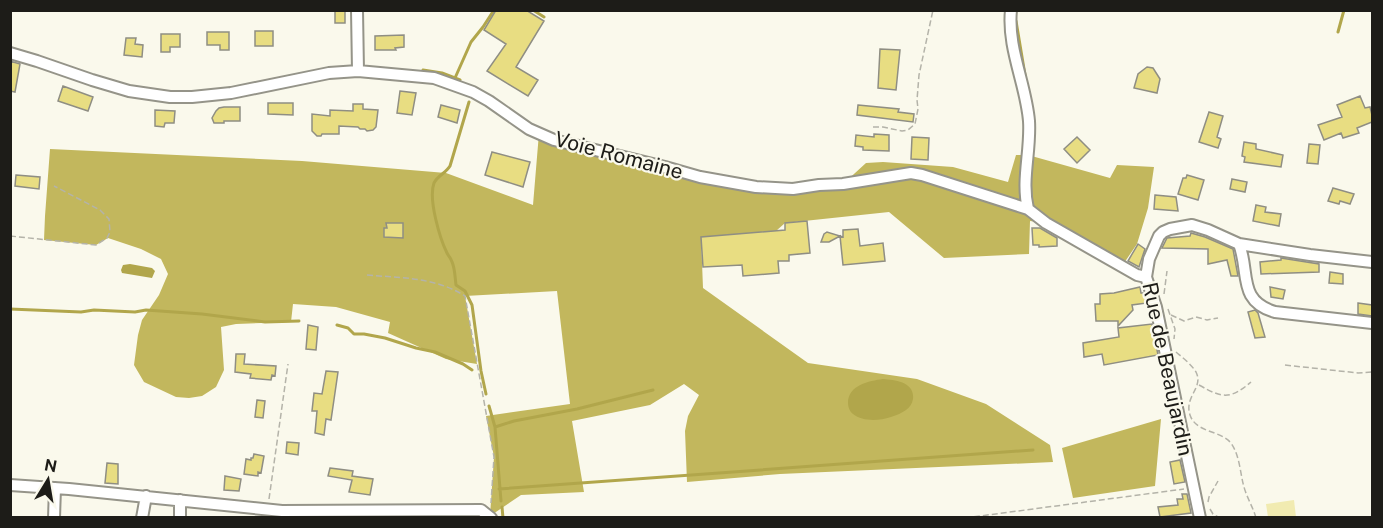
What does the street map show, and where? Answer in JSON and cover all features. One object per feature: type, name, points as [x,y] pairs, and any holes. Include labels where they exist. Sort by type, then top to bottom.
[{"type":"street","points":[[357,10],[358,71]]},
{"type":"street","points":[[1011,10],[1012,41],[1025,94],[1028,120],[1025,185],[1028,209]]},
{"type":"street","name":"Voie Romaine","points":[[10,53],[129,91],[170,97],[231,93],[318,75],[358,71],[434,78],[478,95],[529,129],[554,140],[700,177],[756,187],[793,189],[911,173],[922,174],[1028,209],[1046,223],[1137,275],[1146,277]]},
{"type":"street","name":"Rue de Beaujardin","points":[[1200,518],[1156,307],[1146,277],[1149,259],[1159,236],[1170,229],[1192,225],[1239,244],[1372,262]]},
{"type":"street","points":[[1239,244],[1246,285],[1251,297],[1260,307],[1275,312],[1372,323]]},
{"type":"street","points":[[10,485],[146,496],[282,511],[380,514],[481,510],[491,517]]},
{"type":"street","points":[[54,518],[55,488]]},
{"type":"street","points":[[142,518],[146,496]]},
{"type":"street","points":[[180,500],[180,518]]},
{"type":"path","points":[[873,127],[902,131],[908,130],[915,124],[919,75],[933,10]]},
{"type":"path","points":[[10,236],[96,245],[107,238],[110,232],[109,219],[100,210],[54,186]]},
{"type":"path","points":[[1164,297],[1167,271]]},
{"type":"path","points":[[367,275],[437,282],[465,296],[494,457],[491,517]]},
{"type":"path","points":[[1166,307],[1175,329],[1173,344]]},
{"type":"path","points":[[1170,314],[1184,321],[1196,317],[1207,320],[1218,318]]},
{"type":"path","points":[[1174,350],[1192,367],[1198,377],[1198,384],[1189,404],[1192,420],[1199,426],[1226,439],[1232,445],[1244,489],[1256,518]]},
{"type":"path","points":[[267,509],[288,364]]},
{"type":"path","points":[[1286,365],[1358,373],[1372,372]]},
{"type":"path","points":[[1198,384],[1226,396],[1238,392],[1251,382]]},
{"type":"path","points":[[1218,481],[1209,497],[1208,506],[1213,514],[1220,518]]},
{"type":"path","points":[[965,518],[1194,488]]},
{"type":"shaded area","points":[[539,133],[756,187],[843,184],[866,163],[883,162],[953,167],[1008,182],[1016,155],[1028,155],[1110,178],[1117,165],[1154,167],[1148,208],[1137,244],[1122,266],[1046,223],[1030,221],[1029,254],[944,258],[889,212],[785,223],[776,231],[701,237],[703,288],[808,363],[917,379],[986,404],[1050,445],[1053,462],[780,474],[687,482],[685,431],[688,416],[699,395],[684,384],[650,405],[572,421],[584,492],[521,495],[490,516],[494,457],[486,416],[570,404],[557,291],[465,296],[477,364],[446,359],[388,333],[390,322],[336,307],[293,304],[291,322],[236,324],[221,327],[224,370],[216,387],[202,396],[176,397],[144,382],[134,365],[142,320],[159,295],[168,274],[161,259],[141,249],[108,238],[96,245],[44,240],[50,149],[302,161],[446,173],[533,205]]},
{"type":"shaded area","points":[[123,265],[152,268],[155,271],[152,278],[122,273]]},
{"type":"shaded area","points":[[883,379],[908,385],[913,393],[909,408],[894,416],[872,420],[852,413],[848,403],[855,388]]},
{"type":"shaded area","points":[[1161,419],[1155,486],[1073,498],[1062,448]]},
{"type":"shaded area","points":[[1294,500],[1296,517],[1268,517],[1266,504]]},
{"type":"building","points":[[335,10],[345,10],[345,23],[335,23]]},
{"type":"building","points":[[496,10],[526,10],[544,21],[516,67],[538,80],[528,96],[487,71],[506,44],[484,30]]},
{"type":"building","points":[[255,31],[273,31],[273,46],[255,46]]},
{"type":"building","points":[[207,32],[229,32],[229,50],[220,50],[220,45],[207,45]]},
{"type":"building","points":[[161,34],[180,34],[180,47],[170,47],[170,52],[161,52]]},
{"type":"building","points":[[404,35],[404,47],[395,48],[396,50],[375,50],[375,36]]},
{"type":"building","points":[[126,38],[136,38],[135,44],[143,45],[142,57],[124,55]]},
{"type":"building","points":[[880,49],[900,50],[896,90],[878,88]]},
{"type":"building","points":[[10,61],[20,64],[15,92],[10,91]]},
{"type":"building","points":[[1147,67],[1153,68],[1160,79],[1157,93],[1134,88],[1138,74]]},
{"type":"building","points":[[63,86],[93,97],[88,111],[58,101]]},
{"type":"building","points":[[400,91],[416,93],[412,115],[397,113]]},
{"type":"building","points":[[1360,96],[1365,108],[1370,107],[1372,122],[1357,128],[1359,133],[1343,138],[1341,133],[1324,140],[1318,125],[1342,117],[1337,105]]},
{"type":"building","points":[[268,103],[293,103],[293,115],[268,114]]},
{"type":"building","points":[[353,104],[363,104],[363,109],[378,110],[376,127],[373,130],[339,126],[339,134],[322,134],[321,136],[317,136],[312,131],[312,114],[330,116],[330,110],[353,111]]},
{"type":"building","points":[[441,105],[460,110],[457,123],[438,117]]},
{"type":"building","points":[[858,105],[899,109],[898,112],[914,114],[913,122],[857,115]]},
{"type":"building","points":[[224,107],[240,107],[240,121],[214,123],[212,118],[216,111]]},
{"type":"building","points":[[155,110],[175,111],[174,123],[165,123],[164,127],[155,126]]},
{"type":"building","points":[[1209,112],[1223,116],[1217,137],[1221,139],[1218,148],[1199,142]]},
{"type":"building","points":[[874,134],[889,135],[889,151],[863,150],[863,147],[855,146],[856,135],[874,137]]},
{"type":"building","points":[[912,137],[929,138],[928,160],[911,159]]},
{"type":"building","points":[[1077,137],[1090,150],[1077,163],[1064,149]]},
{"type":"building","points":[[1244,142],[1256,144],[1256,149],[1283,155],[1281,167],[1244,162],[1245,157],[1242,156]]},
{"type":"building","points":[[1309,144],[1320,145],[1318,164],[1307,163]]},
{"type":"building","points":[[492,152],[530,162],[523,187],[485,175]]},
{"type":"building","points":[[16,175],[40,177],[39,189],[15,186]]},
{"type":"building","points":[[1187,175],[1204,180],[1198,200],[1178,194],[1183,178]]},
{"type":"building","points":[[1232,179],[1247,182],[1245,192],[1230,189]]},
{"type":"building","points":[[1333,188],[1354,194],[1350,204],[1328,201]]},
{"type":"building","points":[[1155,195],[1176,197],[1178,211],[1154,209]]},
{"type":"building","points":[[1256,205],[1266,207],[1265,212],[1281,214],[1279,226],[1253,221]]},
{"type":"building","points":[[807,221],[810,253],[789,255],[789,261],[778,261],[779,273],[743,276],[742,265],[703,267],[701,237],[785,230],[785,223]]},
{"type":"building","points":[[386,223],[403,223],[403,238],[384,237]]},
{"type":"building","points":[[1032,228],[1040,228],[1057,238],[1057,246],[1033,245]]},
{"type":"building","points":[[858,229],[860,246],[883,243],[885,261],[843,265],[840,236],[843,237],[843,230]]},
{"type":"building","points":[[827,232],[840,236],[829,242],[821,242]]},
{"type":"building","points":[[1191,233],[1233,249],[1238,276],[1231,276],[1227,260],[1208,264],[1208,249],[1162,248],[1167,238],[1190,236]]},
{"type":"building","points":[[1138,244],[1145,249],[1139,267],[1128,261]]},
{"type":"building","points":[[1281,258],[1319,264],[1319,272],[1261,274],[1260,262],[1281,260]]},
{"type":"building","points":[[1330,272],[1343,274],[1343,284],[1329,283]]},
{"type":"building","points":[[1140,287],[1147,303],[1132,305],[1133,310],[1118,326],[1118,321],[1096,321],[1095,304],[1100,304],[1100,294]]},
{"type":"building","points":[[1270,287],[1285,290],[1283,299],[1271,297]]},
{"type":"building","points":[[1358,303],[1372,305],[1372,316],[1358,314]]},
{"type":"building","points":[[1255,310],[1265,337],[1255,338],[1248,312]]},
{"type":"building","points":[[1152,324],[1158,355],[1104,365],[1102,354],[1084,357],[1083,343],[1119,337],[1118,328]]},
{"type":"building","points":[[308,325],[318,327],[316,350],[306,349]]},
{"type":"building","points":[[236,354],[245,354],[244,364],[276,366],[275,376],[272,375],[271,380],[250,378],[251,374],[235,372]]},
{"type":"building","points":[[326,371],[338,372],[331,420],[326,419],[324,435],[315,433],[317,411],[312,411],[314,393],[322,394]]},
{"type":"building","points":[[257,400],[265,401],[263,418],[255,417]]},
{"type":"building","points":[[287,442],[299,443],[298,455],[286,453]]},
{"type":"building","points":[[254,454],[264,456],[261,473],[258,472],[258,476],[244,474],[246,459],[251,460]]},
{"type":"building","points":[[1180,460],[1185,482],[1174,484],[1170,462]]},
{"type":"building","points":[[107,463],[118,464],[118,484],[105,483]]},
{"type":"building","points":[[330,468],[353,471],[352,476],[373,479],[370,495],[349,492],[352,480],[328,476]]},
{"type":"building","points":[[225,476],[241,479],[239,491],[224,490]]},
{"type":"building","points":[[1182,494],[1187,494],[1191,513],[1160,517],[1158,507],[1178,505],[1177,499],[1183,499]]},
{"type":"waterway","points":[[460,80],[455,78],[471,42],[494,10]]},
{"type":"waterway","points":[[533,10],[544,17]]},
{"type":"waterway","points":[[1338,32],[1344,10]]},
{"type":"waterway","points":[[1016,21],[1025,75]]},
{"type":"waterway","points":[[423,70],[455,78]]},
{"type":"waterway","points":[[469,102],[450,166],[434,183],[433,199],[441,238],[454,267],[456,285],[465,291],[472,305],[486,394]]},
{"type":"waterway","points":[[10,309],[81,312],[146,310],[265,322],[299,321]]},
{"type":"waterway","points":[[337,325],[348,328],[354,334],[385,338],[435,352],[472,370]]},
{"type":"waterway","points":[[489,406],[495,427],[653,390]]},
{"type":"waterway","points":[[495,427],[501,501]]},
{"type":"waterway","points":[[499,489],[1033,450]]},
{"type":"waterway","points":[[502,507],[503,518]]}]
